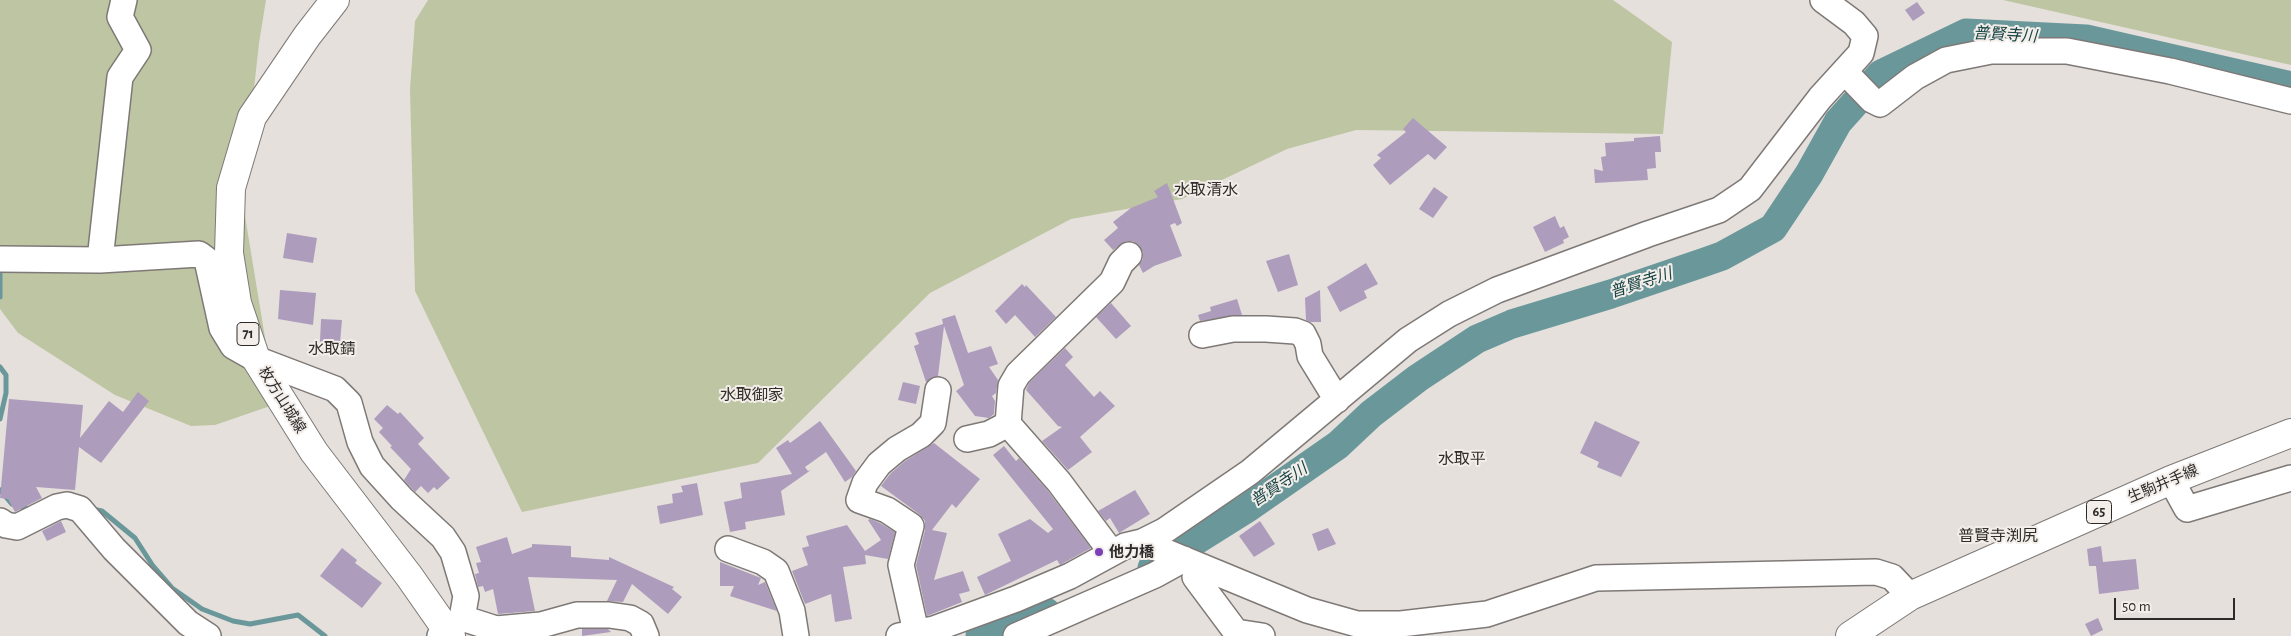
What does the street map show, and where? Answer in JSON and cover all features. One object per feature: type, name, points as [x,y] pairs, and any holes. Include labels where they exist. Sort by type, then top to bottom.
[{"type":"main road","name":"枚方山城線","points":[[335,0],[307,36],[252,117],[231,188],[229,252],[237,303],[256,359],[314,452],[450,630]]},
{"type":"main road","name":"生駒井手線","points":[[1850,636],[1910,596],[2171,480],[2291,433]]},
{"type":"street","points":[[100,260],[120,77],[138,50],[120,17],[124,0]]},
{"type":"street","points":[[1262,636],[1234,634],[1195,576],[1173,555],[1164,531],[1250,472],[1408,340],[1457,310],[1497,290],[1719,210],[1750,189],[1820,98],[1849,76],[1860,53],[1865,36],[1854,23],[1823,0]]},
{"type":"street","points":[[1849,76],[1872,100],[1880,104],[1915,77],[1946,60],[1991,51],[2067,51],[2170,71],[2291,101]]},
{"type":"street","points":[[0,259],[100,260],[199,254],[206,260],[222,328],[233,346],[256,359],[335,389],[349,403],[360,442],[372,466],[402,499],[443,537],[453,552],[466,596],[450,630],[496,629],[541,625],[577,615],[609,615],[630,618],[641,624],[646,636]]},
{"type":"street","points":[[1112,553],[1059,482],[1008,424],[1011,386],[1018,374],[1112,282],[1121,263],[1129,255]]},
{"type":"street","points":[[1202,335],[1232,329],[1295,331],[1303,334],[1308,344],[1310,356],[1337,400]]},
{"type":"street","points":[[938,390],[933,423],[921,435],[897,449],[879,464],[865,483],[859,500],[887,510],[911,526],[901,565],[922,633],[1016,599],[1070,576],[1125,546],[1173,555],[1359,630],[1487,614],[1596,578],[1876,572],[1892,577],[1910,596]]},
{"type":"street","points":[[968,438],[989,434],[1008,424]]},
{"type":"street","points":[[2171,480],[2187,509],[2291,478]]},
{"type":"street","points":[[0,521],[6,525],[17,527],[57,507],[68,505],[80,509],[114,548],[188,623],[208,636]]},
{"type":"street","points":[[728,549],[763,562],[776,571],[792,612],[796,636]]},
{"type":"street","points":[[1016,636],[1155,575],[1173,555]]},
{"type":"green space","points":[[0,0],[266,0],[259,43],[242,198],[276,404],[215,425],[191,426],[115,395],[18,333],[0,309]]},
{"type":"green space","points":[[428,0],[1613,0],[1672,42],[1663,134],[1356,130],[1287,149],[1182,199],[1071,219],[930,293],[758,463],[522,512],[415,291],[410,89],[415,21]]},
{"type":"green space","points":[[2003,0],[2291,0],[2291,65]]},
{"type":"building","points":[[1917,2],[1925,13],[1913,21],[1905,10]]},
{"type":"building","points":[[1413,118],[1447,147],[1435,160],[1428,154],[1390,185],[1373,165],[1381,158],[1377,155],[1406,132],[1403,129]]},
{"type":"building","points":[[1660,136],[1661,152],[1655,152],[1656,168],[1647,169],[1648,180],[1595,183],[1594,169],[1603,171],[1601,157],[1606,156],[1605,143],[1634,141],[1634,138]]},
{"type":"building","points":[[1167,183],[1182,223],[1177,226],[1175,223],[1170,225],[1182,256],[1154,266],[1143,273],[1139,265],[1143,259],[1143,252],[1139,245],[1133,241],[1126,241],[1113,250],[1104,240],[1118,228],[1113,222],[1131,208],[1158,197],[1154,191]]},
{"type":"building","points":[[1434,187],[1448,197],[1433,218],[1419,209]]},
{"type":"building","points":[[1555,216],[1560,228],[1564,226],[1569,237],[1563,240],[1564,243],[1545,252],[1533,227]]},
{"type":"building","points":[[287,233],[317,238],[313,263],[283,258]]},
{"type":"building","points":[[1289,254],[1298,285],[1278,292],[1266,261]]},
{"type":"building","points":[[1366,263],[1378,284],[1364,291],[1367,298],[1340,312],[1327,287]]},
{"type":"building","points":[[1022,284],[1025,287],[1026,285],[1056,317],[1035,337],[1015,315],[1006,324],[995,311]]},
{"type":"building","points":[[280,290],[316,293],[313,325],[278,319]]},
{"type":"building","points":[[1320,290],[1321,322],[1310,322],[1306,320],[1305,298]]},
{"type":"building","points":[[1237,299],[1242,315],[1200,321],[1198,315],[1211,311],[1210,307]]},
{"type":"building","points":[[1111,303],[1131,326],[1116,339],[1096,317]]},
{"type":"building","points":[[955,315],[968,353],[991,346],[998,364],[989,367],[998,380],[996,393],[992,396],[995,401],[994,414],[989,418],[975,416],[956,391],[964,385],[944,326],[938,376],[926,382],[914,346],[919,344],[915,333],[943,324],[942,319]]},
{"type":"building","points":[[321,319],[342,320],[340,343],[320,342]]},
{"type":"building","points":[[1065,348],[1073,357],[1065,365],[1094,397],[1100,391],[1115,406],[1080,437],[1092,452],[1068,470],[1042,441],[1062,427],[1058,426],[1026,390],[1029,383]]},
{"type":"building","points":[[903,382],[920,386],[916,404],[898,400]]},
{"type":"building","points":[[138,392],[149,401],[101,463],[79,447],[75,490],[36,487],[42,498],[15,512],[8,499],[0,498],[9,399],[83,405],[80,438],[109,401],[123,412]]},
{"type":"building","points":[[387,405],[398,414],[400,412],[424,438],[418,444],[450,478],[437,490],[434,487],[428,493],[421,486],[415,492],[404,480],[411,469],[390,447],[392,446],[379,432],[383,428],[374,419]]},
{"type":"building","points":[[820,421],[856,471],[852,477],[845,482],[826,452],[805,467],[808,471],[811,470],[781,491],[785,515],[745,522],[746,529],[730,532],[724,502],[742,498],[740,483],[792,474],[776,448],[788,440],[790,443]]},
{"type":"building","points":[[1595,421],[1640,442],[1621,477],[1597,467],[1599,462],[1580,453]]},
{"type":"building","points":[[934,443],[980,479],[956,508],[952,504],[932,530],[947,533],[934,580],[963,571],[970,591],[959,594],[962,602],[927,616],[916,565],[925,530],[925,521],[919,514],[881,486],[890,474],[905,461]]},
{"type":"building","points":[[1004,446],[1016,461],[1019,458],[1048,491],[1091,548],[1060,565],[1057,560],[985,595],[977,577],[1011,561],[998,534],[1030,519],[1048,533],[1053,529],[993,455]]},
{"type":"building","points":[[697,483],[703,515],[660,524],[657,506],[673,503],[672,494],[683,492],[681,486]]},
{"type":"building","points":[[1135,490],[1150,514],[1119,533],[1110,518],[1106,521],[1098,511]]},
{"type":"building","points":[[870,519],[895,532],[888,559],[865,555],[866,564],[843,567],[852,619],[835,622],[831,594],[805,604],[792,571],[808,565],[802,548],[809,546],[806,536],[847,525],[865,551],[881,540],[868,520]]},
{"type":"building","points":[[61,521],[66,532],[47,541],[42,531]]},
{"type":"building","points":[[1260,521],[1275,544],[1254,557],[1239,536]]},
{"type":"building","points":[[1328,528],[1336,544],[1318,551],[1312,534]]},
{"type":"building","points":[[507,537],[512,554],[532,547],[532,544],[571,546],[571,557],[609,560],[609,557],[674,587],[672,589],[682,597],[668,614],[632,584],[623,602],[607,601],[617,580],[528,577],[535,611],[498,614],[493,589],[485,592],[483,586],[478,587],[475,574],[479,573],[476,563],[481,562],[476,547]]},
{"type":"building","points":[[2101,546],[2103,562],[2136,559],[2139,589],[2099,594],[2096,566],[2089,566],[2087,549]]},
{"type":"building","points":[[342,548],[357,560],[355,563],[382,583],[362,608],[320,576]]},
{"type":"building","points":[[720,562],[761,578],[758,585],[765,582],[777,611],[730,596],[734,586],[720,586]]},
{"type":"building","points":[[2098,618],[2103,630],[2091,636],[2085,624]]},
{"type":"building","points":[[582,629],[608,629],[611,632],[582,636]]},
{"type":"waterway","name":"普賢寺川","points":[[1152,568],[1246,509],[1338,445],[1371,414],[1418,378],[1477,339],[1512,324],[1611,294],[1722,256],[1773,228],[1809,174],[1838,122],[1881,74],[1966,33],[2086,39],[2291,86]]},
{"type":"waterway","points":[[0,268],[0,297]]},
{"type":"waterway","points":[[0,367],[6,375],[6,393],[0,419]]},
{"type":"waterway","points":[[0,490],[12,504],[32,510]]},
{"type":"waterway","points":[[92,509],[102,511],[135,538],[153,566],[172,588],[202,609],[233,621],[250,624],[298,615],[325,636]]},
{"type":"waterway","name":"普賢寺川","points":[[980,636],[1046,612]]},
{"type":"place","name":"他力橋","points":[[1099,552]]},
{"type":"district","name":"水取清水","points":[[1206,190]]},
{"type":"district","name":"水取錆","points":[[332,349]]},
{"type":"district","name":"水取御家","points":[[752,395]]},
{"type":"district","name":"水取平","points":[[1462,459]]},
{"type":"district","name":"普賢寺渕尻","points":[[1998,536]]}]
